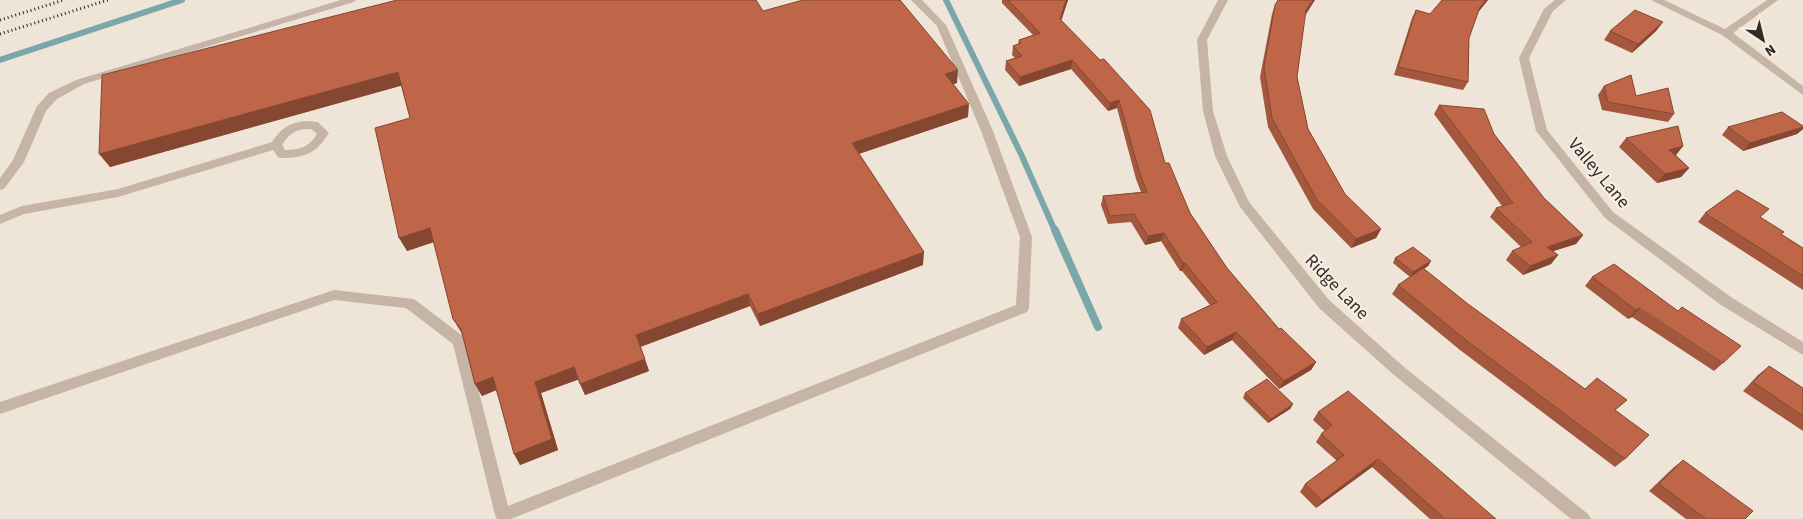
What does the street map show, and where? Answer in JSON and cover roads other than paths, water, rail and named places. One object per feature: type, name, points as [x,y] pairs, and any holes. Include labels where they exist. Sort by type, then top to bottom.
[{"type":"street","points":[[0,186],[18,162],[41,109],[53,96],[80,82],[351,0]]},
{"type":"street","points":[[0,408],[334,295],[409,303],[459,341],[503,515],[1022,308],[1026,237],[987,131],[941,25],[916,0]]},
{"type":"street","name":"Ridge Lane","points":[[1223,0],[1202,40],[1208,111],[1220,156],[1244,204],[1324,304],[1399,371],[1584,519]]},
{"type":"street","name":"Valley Lane","points":[[1561,0],[1549,9],[1524,58],[1542,131],[1609,216],[1726,301],[1803,348]]},
{"type":"street","points":[[1656,0],[1726,33],[1803,91]]},
{"type":"street","points":[[1726,33],[1773,0]]},
{"type":"street","points":[[0,220],[22,210],[118,193],[276,145]]},
{"type":"waterway","points":[[0,60],[182,0]]},
{"type":"waterway","points":[[946,0],[1021,154],[1055,231]]},
{"type":"waterway","points":[[1055,230],[1098,327]]},
{"type":"railway","points":[[0,20],[64,0]]},
{"type":"railway","points":[[0,34],[108,0]]}]
